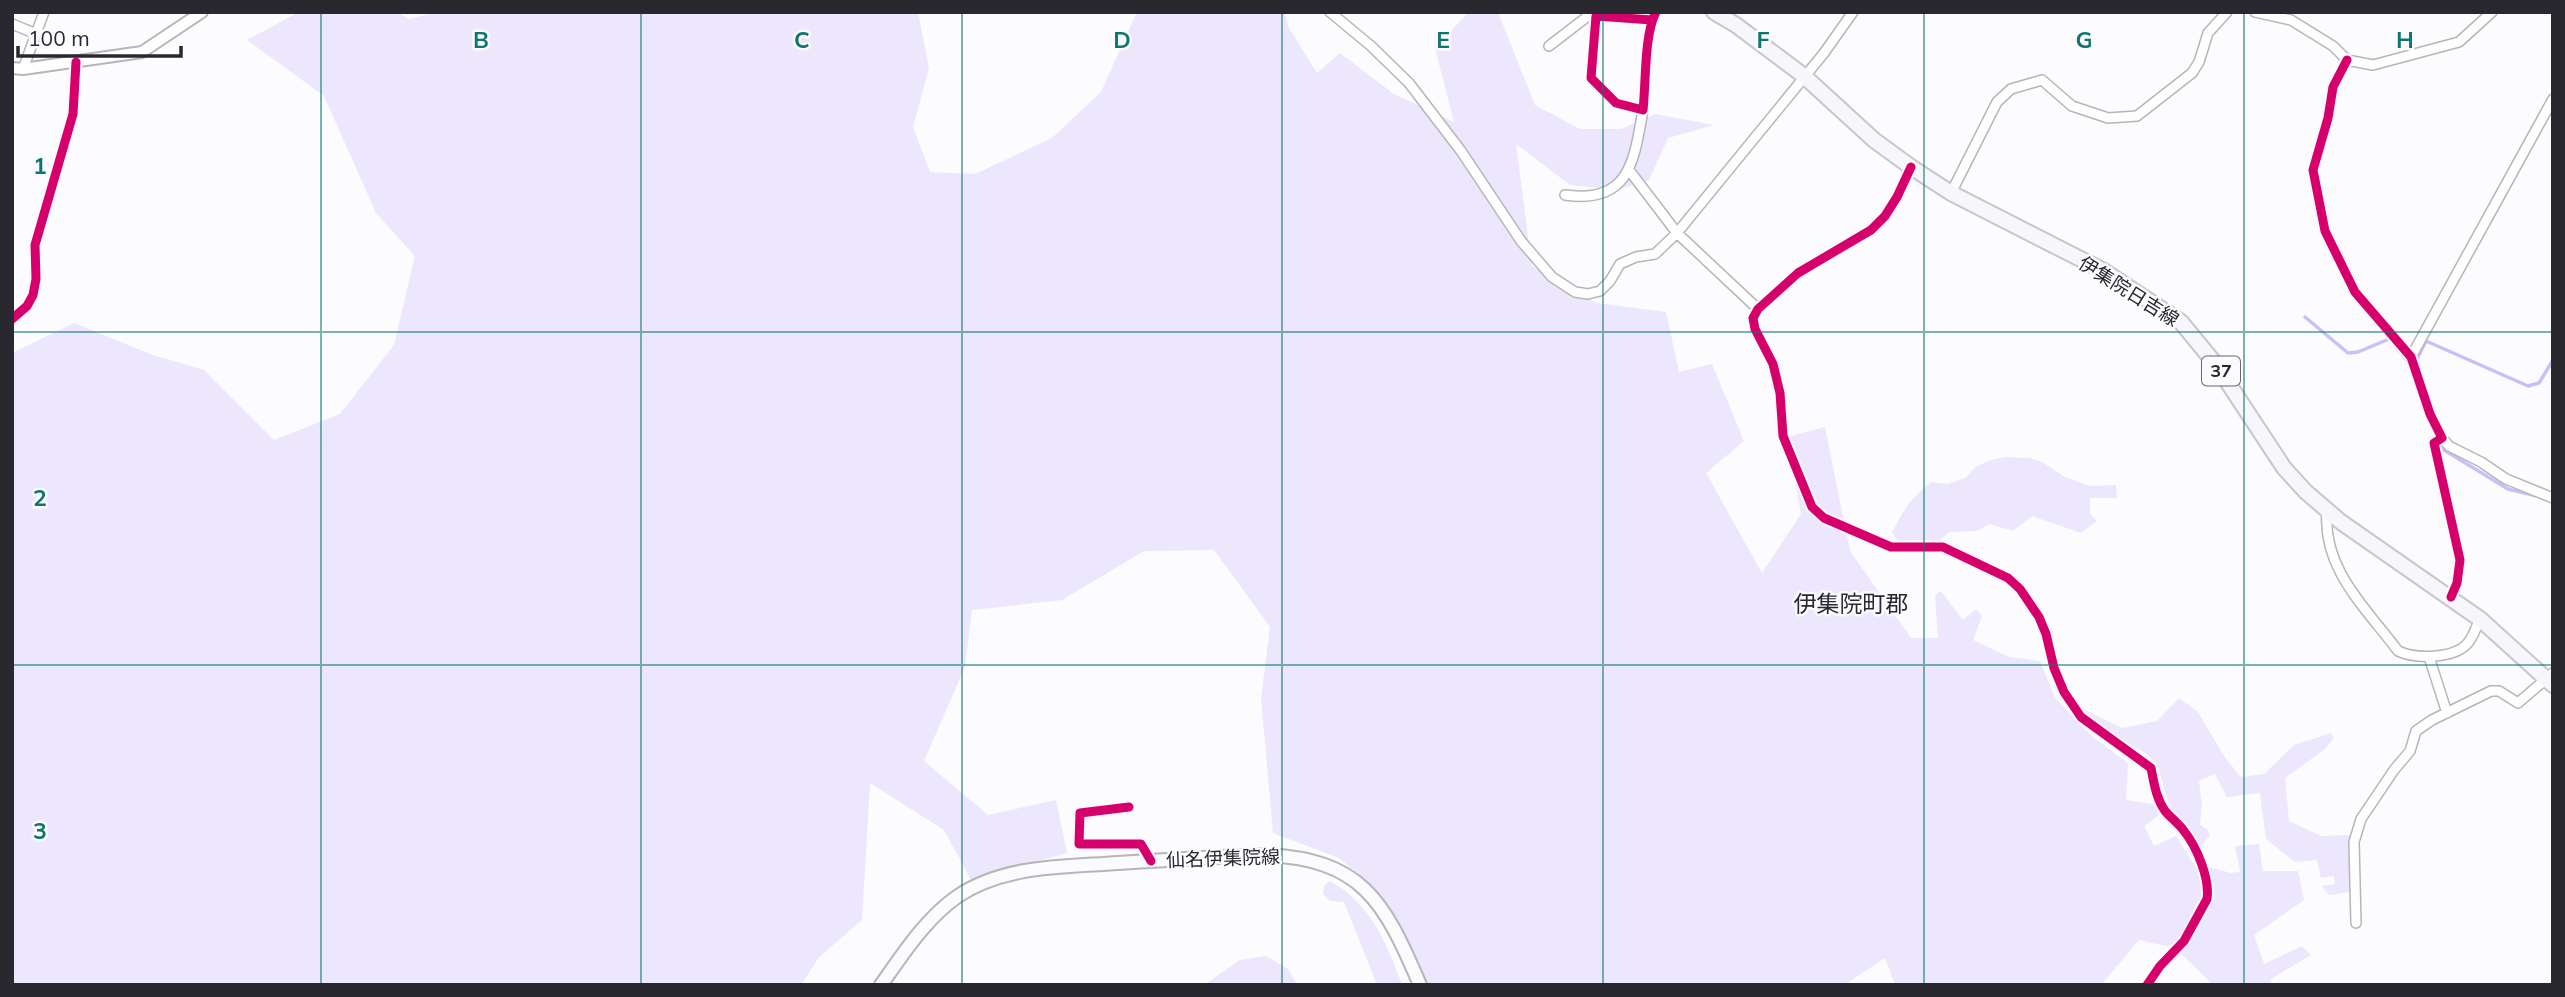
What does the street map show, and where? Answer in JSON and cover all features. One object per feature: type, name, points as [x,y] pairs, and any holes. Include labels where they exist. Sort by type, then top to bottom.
[{"type":"main road","name":"伊集院日吉線","points":[[1713,12],[1736,25],[1804,76],[1874,139],[1911,167],[1951,193],[2104,271],[2181,322],[2217,366],[2284,468],[2327,511],[2451,597],[2551,679]]},
{"type":"main road","name":"仙名伊集院線","points":[[881,985],[934,917],[957,897],[987,881],[1025,871],[1151,861],[1282,855],[1320,863],[1338,870],[1362,885],[1386,913],[1420,985]]},
{"type":"street","points":[[17,68],[44,12]]},
{"type":"street","points":[[17,68],[142,52],[202,12]]},
{"type":"street","points":[[1330,12],[1371,46],[1409,83],[1461,152],[1521,240],[1552,277],[1575,292],[1588,294],[1600,291],[1620,264],[1636,257],[1655,254],[1677,233],[1853,12]]},
{"type":"street","points":[[1951,193],[1997,102],[2011,89],[2042,80],[2071,106],[2108,118],[2137,116],[2192,74],[2208,33],[2227,12]]},
{"type":"street","points":[[2255,12],[2291,20],[2333,46],[2347,60],[2373,65],[2404,55],[2448,47],[2470,34],[2492,12]]},
{"type":"street","points":[[1549,46],[1588,16],[1654,16],[1647,49],[1643,110],[1629,170],[1615,188],[1596,195],[1565,195]]},
{"type":"street","points":[[1596,16],[1591,78],[1616,103],[1643,110]]},
{"type":"street","points":[[12,23],[34,33]]},
{"type":"street","points":[[2347,60],[2333,87],[2328,118],[2313,170],[2325,231],[2355,292],[2411,357],[2439,440],[2482,462],[2506,479],[2553,498]]},
{"type":"street","points":[[12,319],[27,306],[33,295],[36,279],[35,245],[73,114],[76,62]]},
{"type":"street","points":[[2411,357],[2553,99]]},
{"type":"street","points":[[1911,167],[1897,197],[1878,223],[1798,273],[1758,309],[1753,318],[1773,364],[1780,393],[1783,436],[1812,507],[1824,519],[1891,547],[1943,547],[2008,578],[2021,589],[2039,617],[2064,692],[2081,717],[2151,768],[2156,795],[2164,810],[2185,832],[2198,856],[2208,892],[2207,899],[2184,941],[2160,966],[2147,985]]},
{"type":"street","points":[[1629,170],[1677,233],[1758,309]]},
{"type":"street","points":[[2439,440],[2434,443],[2460,560],[2457,583],[2451,597]]},
{"type":"street","points":[[2327,511],[2326,525],[2341,578],[2398,651],[2429,657],[2450,652],[2467,644],[2480,619]]},
{"type":"street","points":[[2429,657],[2447,713]]},
{"type":"street","points":[[2356,923],[2354,842],[2361,819],[2410,751],[2416,731],[2432,720],[2491,691],[2499,691],[2518,702],[2551,679]]},
{"type":"street","points":[[1129,807],[1080,813],[1079,844],[1141,844],[1151,861]]},
{"type":"shaded area","points":[[299,12],[397,12],[409,19],[437,12],[918,12],[929,68],[913,127],[930,172],[975,174],[1052,138],[1101,92],[1137,12],[1284,12],[1289,28],[1317,73],[1340,53],[1394,94],[1454,122],[1435,48],[1469,12],[1498,12],[1535,105],[1580,129],[1621,129],[1655,114],[1714,125],[1668,138],[1649,180],[1618,190],[1570,185],[1516,144],[1532,266],[1597,303],[1666,312],[1679,372],[1712,364],[1744,441],[1706,473],[1762,573],[1801,514],[1787,437],[1825,427],[1850,551],[1911,638],[1938,638],[1935,595],[1941,591],[1963,620],[1976,609],[1982,616],[1973,640],[2009,657],[2040,661],[2055,698],[2092,736],[2128,763],[2126,800],[2153,804],[2159,815],[2144,826],[2154,846],[2176,836],[2193,863],[2231,873],[2240,872],[2235,846],[2259,844],[2263,871],[2298,871],[2304,900],[2254,935],[2264,964],[2302,946],[2311,955],[2271,979],[2271,985],[2213,985],[2175,948],[2139,940],[2101,985],[1895,985],[1885,958],[1844,985],[1428,985],[1406,935],[1385,901],[1372,886],[1339,858],[1273,833],[1261,698],[1270,627],[1214,550],[1144,551],[1062,600],[972,610],[965,667],[924,761],[988,815],[1056,800],[1067,853],[971,880],[944,830],[870,783],[862,920],[819,957],[801,985],[12,985],[12,353],[74,323],[153,355],[204,370],[274,440],[340,414],[394,345],[415,256],[376,213],[324,96],[247,40]]},
{"type":"shaded area","points":[[2005,457],[2030,458],[2042,462],[2065,477],[2090,486],[2116,485],[2117,498],[2090,498],[2090,514],[2097,521],[2081,533],[2032,516],[2013,531],[1989,524],[1977,531],[1949,532],[1940,540],[1898,541],[1892,533],[1908,505],[1931,482],[1948,484],[1965,478],[1977,466]]},
{"type":"shaded area","points":[[2179,698],[2197,711],[2226,759],[2241,777],[2264,774],[2294,745],[2331,733],[2334,738],[2325,749],[2285,778],[2289,821],[2321,836],[2350,835],[2350,892],[2329,895],[2322,886],[2335,884],[2334,876],[2321,878],[2317,860],[2295,862],[2266,839],[2260,793],[2227,797],[2215,774],[2199,781],[2202,805],[2200,825],[2207,829],[2210,836],[2201,851],[2191,831],[2170,809],[2158,766],[2147,754],[2107,731],[2081,708],[2122,728],[2157,721]]},
{"type":"shaded area","points":[[1330,881],[1344,890],[1366,912],[1383,939],[1402,985],[1377,985],[1344,902],[1330,901],[1323,894],[1324,886]]},
{"type":"shaded area","points":[[1266,956],[1288,969],[1297,985],[1204,985],[1240,960]]},
{"type":"waterway","points":[[2305,317],[2348,353],[2358,352],[2389,339],[2409,363]]},
{"type":"waterway","points":[[2417,359],[2426,341],[2528,386],[2539,383],[2553,360]]},
{"type":"waterway","points":[[2428,420],[2444,450],[2508,489],[2537,496]]},
{"type":"cycle path","points":[[1652,20],[1596,16],[1591,78],[1616,103],[1643,110],[1647,46],[1656,12]]},
{"type":"cycle path","points":[[2347,60],[2333,87],[2328,118],[2313,170],[2325,231],[2355,292],[2411,357],[2430,414],[2442,438],[2434,443],[2460,560],[2457,583],[2451,597]]},
{"type":"cycle path","points":[[12,319],[27,306],[33,295],[36,279],[35,245],[73,114],[76,62]]},
{"type":"cycle path","points":[[1911,167],[1885,216],[1871,230],[1798,273],[1758,309],[1753,318],[1755,329],[1773,364],[1780,393],[1783,436],[1812,507],[1824,518],[1891,547],[1943,547],[2008,578],[2020,589],[2039,617],[2064,692],[2081,717],[2151,768],[2162,806],[2184,831],[2198,854],[2204,873],[2207,899],[2184,941],[2160,966],[2147,985]]},
{"type":"cycle path","points":[[1129,807],[1080,813],[1079,844],[1141,844],[1151,861]]},
{"type":"district","name":"伊集院町郡","points":[[1851,604]]}]
